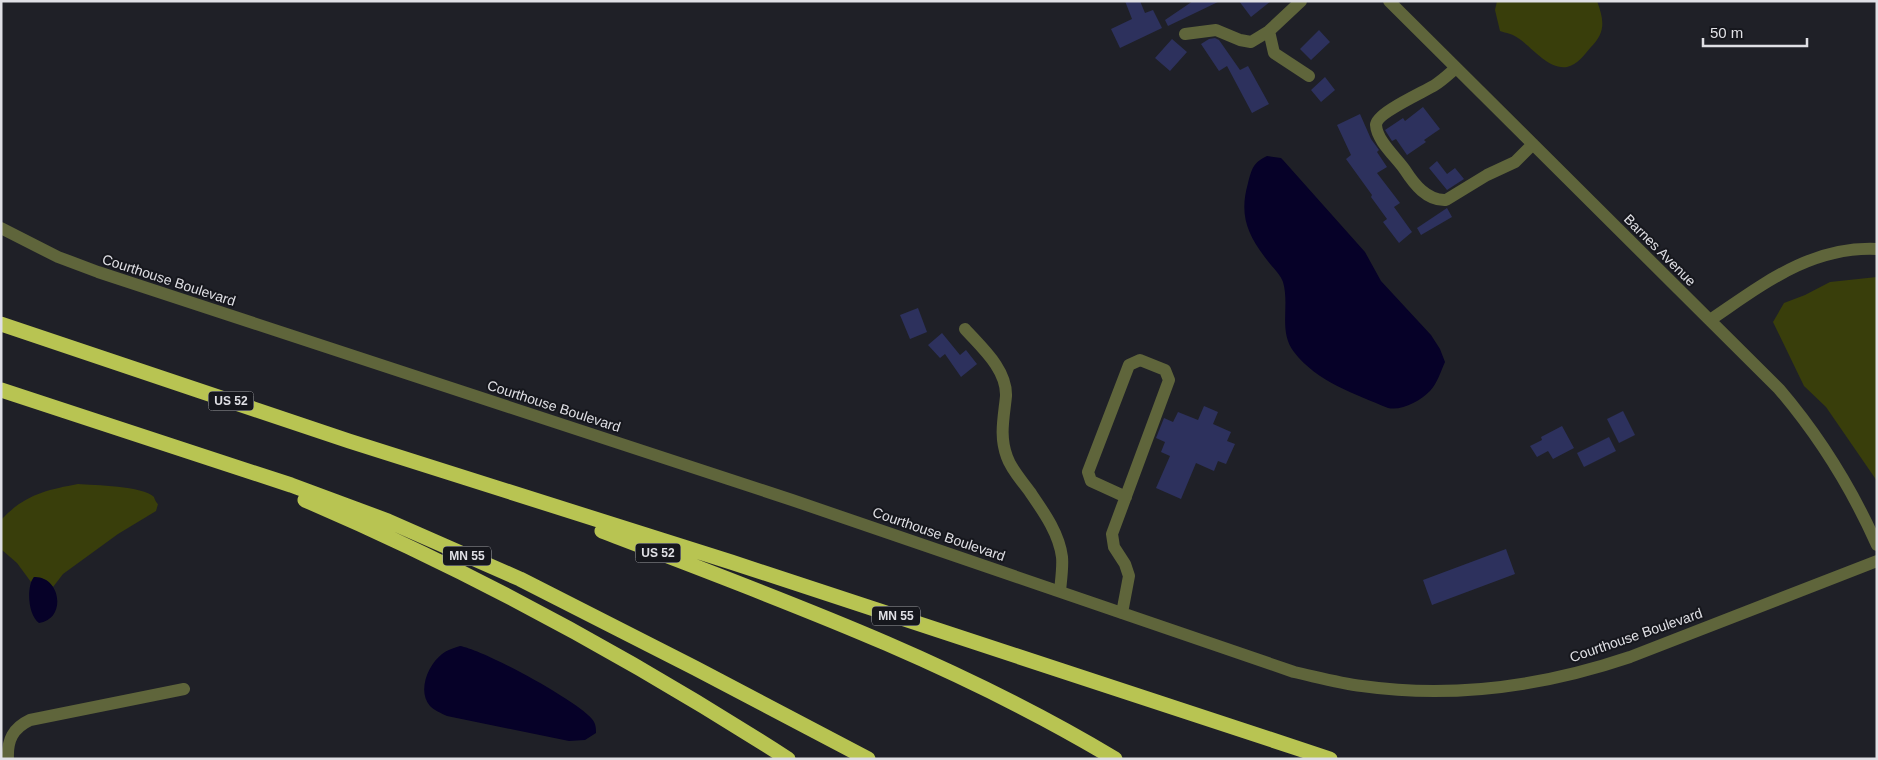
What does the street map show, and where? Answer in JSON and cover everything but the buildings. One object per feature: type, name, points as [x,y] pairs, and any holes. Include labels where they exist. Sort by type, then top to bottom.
[{"type":"highway","name":"US 52","points":[[1,324],[461,477],[855,630],[1034,713],[1115,759]]},
{"type":"highway","points":[[1,390],[222,464],[358,523],[506,595],[690,698],[788,759]]},
{"type":"highway","name":"MN 55","points":[[222,464],[291,485],[388,521],[520,579],[868,759]]},
{"type":"highway","name":"MN 55","points":[[461,477],[740,565],[1330,759]]},
{"type":"street","points":[[1251,42],[1269,31],[1301,1]]},
{"type":"street","name":"Barnes Avenue","points":[[1390,1],[1779,389],[1815,433],[1857,503],[1877,545]]},
{"type":"street","points":[[1184,34],[1216,30],[1240,40],[1251,42],[1263,50],[1274,53],[1309,76]]},
{"type":"street","points":[[1269,31],[1274,53]]},
{"type":"street","points":[[1456,68],[1435,85],[1395,107],[1377,121],[1376,126],[1382,140],[1421,191],[1439,200],[1446,200],[1487,175],[1515,162],[1533,144]]},
{"type":"street","name":"Courthouse Boulevard","points":[[1,228],[58,257],[98,272],[782,497],[1294,672],[1334,681],[1391,689],[1479,690],[1550,679],[1593,669],[1630,657],[1877,561]]},
{"type":"street","points":[[1710,320],[1791,268],[1827,254],[1867,249],[1877,250]]},
{"type":"street","points":[[965,329],[995,363],[1001,374],[1006,395],[1002,430],[1003,447],[1008,460],[1040,507],[1057,539],[1062,557],[1060,591]]},
{"type":"street","points":[[1122,612],[1129,576],[1125,564],[1114,547],[1112,534],[1126,497],[1169,380],[1165,370],[1140,360],[1129,365],[1088,472],[1091,481],[1126,497]]},
{"type":"street","points":[[8,759],[8,745],[14,732],[20,724],[30,720],[184,689]]},
{"type":"green space","points":[[1497,1],[1597,1],[1602,20],[1601,31],[1596,41],[1577,62],[1567,67],[1553,65],[1516,37],[1500,31],[1495,10]]},
{"type":"green space","points":[[1877,277],[1877,481],[1826,407],[1804,386],[1773,322],[1784,303],[1830,282]]},
{"type":"green space","points":[[78,484],[140,490],[154,497],[158,504],[156,511],[118,534],[63,574],[53,587],[46,580],[34,577],[31,582],[17,563],[2,550],[1,520],[27,499],[46,491]]},
{"type":"shaded area","points":[[1267,156],[1283,160],[1365,252],[1381,281],[1431,335],[1440,349],[1445,362],[1439,377],[1430,391],[1416,402],[1405,407],[1393,409],[1350,392],[1314,371],[1303,362],[1289,344],[1285,327],[1285,291],[1283,282],[1254,242],[1245,215],[1245,194],[1249,178],[1256,164]]},
{"type":"shaded area","points":[[34,577],[50,583],[55,590],[57,598],[54,614],[48,620],[39,623],[32,614],[29,601],[31,582]]},
{"type":"shaded area","points":[[460,646],[488,656],[508,666],[568,700],[592,719],[595,724],[596,733],[585,740],[569,741],[447,716],[434,709],[426,700],[424,693],[426,678],[432,665],[442,654]]}]
